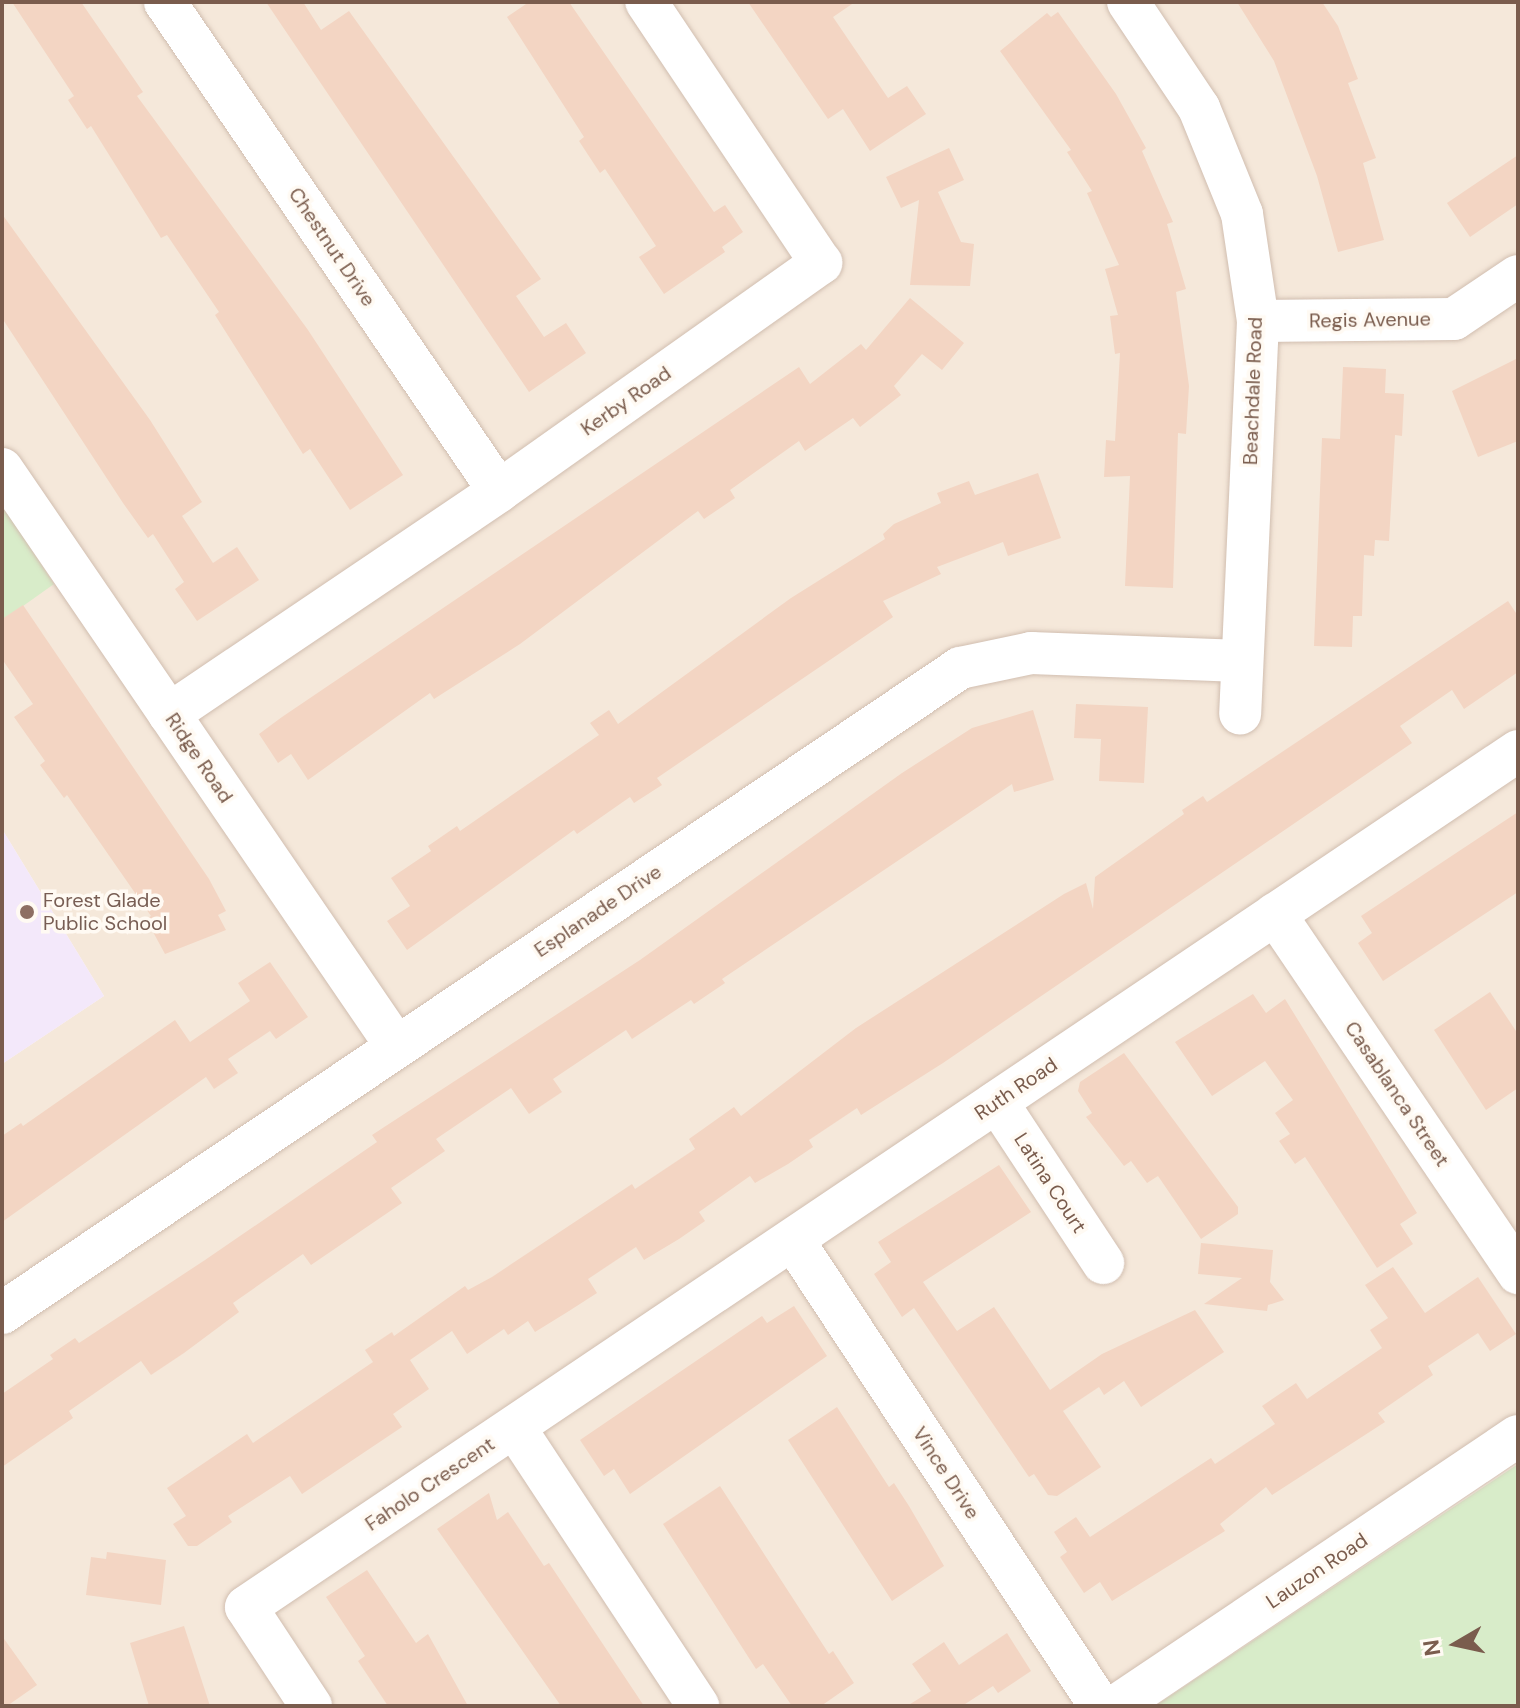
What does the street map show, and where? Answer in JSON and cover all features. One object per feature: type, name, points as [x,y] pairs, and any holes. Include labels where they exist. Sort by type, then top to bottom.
[{"type":"street","name":"Chestnut Drive","points":[[165,2],[499,491]]},
{"type":"street","name":"Kerby Road","points":[[169,714],[499,491],[821,263],[646,2]]},
{"type":"street","name":"Beachdale Road","points":[[1128,2],[1199,108],[1236,201],[1258,321],[1240,714]]},
{"type":"street","name":"Regis Avenue","points":[[1258,321],[1454,319],[1518,276]]},
{"type":"street","name":"Ridge Road","points":[[2,469],[396,1046]]},
{"type":"street","name":"Esplanade Drive","points":[[2,1313],[960,668],[1031,653],[1241,661]]},
{"type":"street","name":"Ruth Road","points":[[515,1428],[1518,751]]},
{"type":"street","name":"Casablanca Street","points":[[1275,914],[1518,1273]]},
{"type":"street","name":"Latina Court","points":[[997,1102],[1103,1263]]},
{"type":"street","name":"Vince Drive","points":[[793,1240],[1100,1706]]},
{"type":"street","name":"Faholo Crescent","points":[[311,1706],[246,1607],[515,1428],[698,1706]]},
{"type":"street","name":"Lauzon Road","points":[[1116,1706],[1518,1436]]},
{"type":"shaded area","points":[[2,2],[1518,2],[1518,1415],[1087,1706],[2,1706],[2,1064],[104,996],[2,829]]},
{"type":"shaded area","name":"Forest Glade Public School","points":[[2,829],[104,996],[2,1064]]},
{"type":"green space","points":[[2,505],[54,584],[2,621]]},
{"type":"green space","points":[[1518,1464],[1518,1706],[1155,1706]]},
{"type":"building","points":[[12,2],[81,2],[143,92],[137,96],[308,330],[403,475],[350,510],[310,449],[303,454],[215,315],[219,312],[167,235],[161,238],[91,126],[87,129],[68,100],[74,96]]},
{"type":"building","points":[[266,2],[303,2],[321,30],[349,11],[541,279],[516,296],[544,337],[566,323],[586,353],[529,392]]},
{"type":"building","points":[[529,2],[569,2],[714,212],[725,205],[743,232],[722,247],[725,252],[664,294],[639,257],[656,246],[605,169],[600,173],[579,141],[584,137],[507,17]]},
{"type":"building","points":[[748,2],[855,2],[833,17],[888,98],[907,86],[926,114],[870,151],[843,109],[828,119]]},
{"type":"building","points":[[1237,2],[1322,2],[1338,26],[1358,79],[1348,83],[1376,158],[1363,163],[1384,240],[1338,252],[1317,176],[1274,61]]},
{"type":"building","points":[[1058,12],[1116,94],[1146,148],[1142,151],[1173,222],[1167,224],[1186,289],[1176,292],[1189,386],[1186,434],[1178,433],[1173,588],[1125,586],[1130,476],[1104,477],[1106,440],[1115,441],[1120,353],[1115,354],[1110,316],[1118,315],[1105,269],[1119,265],[1087,193],[1092,191],[1067,152],[1071,150],[1000,51],[1047,13],[1051,17]]},
{"type":"building","points":[[949,148],[964,180],[938,192],[961,242],[974,244],[970,286],[910,285],[919,200],[901,208],[886,177]]},
{"type":"building","points":[[1518,155],[1518,204],[1470,237],[1447,203]]},
{"type":"building","points":[[2,214],[150,420],[202,502],[182,516],[213,563],[237,547],[259,580],[197,621],[175,589],[184,582],[153,534],[148,538],[123,503],[2,318]]},
{"type":"building","points":[[910,298],[964,343],[942,370],[922,354],[894,386],[901,395],[860,427],[853,418],[805,451],[799,441],[730,490],[735,498],[704,519],[698,511],[520,644],[434,699],[430,693],[308,780],[291,754],[278,763],[259,734],[282,717],[799,367],[810,384],[861,344],[866,350]]},
{"type":"building","points":[[1518,358],[1518,441],[1478,457],[1452,391]]},
{"type":"building","points":[[1343,367],[1386,369],[1385,393],[1404,394],[1402,436],[1395,435],[1389,541],[1375,540],[1374,556],[1364,555],[1362,616],[1353,616],[1352,647],[1314,646],[1322,438],[1340,439]]},
{"type":"building","points":[[1038,473],[1061,538],[1008,556],[1003,542],[937,567],[941,574],[883,601],[893,617],[657,778],[662,785],[634,803],[630,797],[577,834],[574,830],[407,950],[387,921],[410,906],[391,878],[431,851],[428,846],[457,826],[460,831],[599,735],[590,723],[609,710],[618,724],[791,598],[885,539],[883,534],[894,524],[941,503],[937,493],[969,481],[975,495]]},
{"type":"building","points":[[1508,601],[1518,616],[1518,672],[1464,709],[1452,690],[1400,726],[1412,743],[943,1063],[861,1115],[857,1108],[809,1140],[813,1147],[788,1164],[755,1183],[750,1176],[699,1212],[705,1221],[679,1239],[644,1260],[636,1247],[588,1279],[597,1293],[569,1311],[535,1332],[528,1321],[508,1335],[504,1329],[467,1354],[452,1331],[410,1360],[429,1389],[393,1414],[402,1427],[302,1494],[290,1476],[228,1516],[232,1522],[197,1546],[188,1546],[173,1524],[186,1516],[167,1488],[247,1434],[253,1443],[373,1362],[365,1350],[392,1332],[394,1336],[465,1286],[468,1290],[492,1277],[632,1184],[635,1189],[695,1149],[689,1139],[734,1107],[741,1116],[856,1028],[1064,894],[1086,883],[1093,909],[1095,877],[1184,814],[1182,810],[1203,796],[1207,802]]},
{"type":"building","points":[[23,605],[209,879],[226,911],[218,915],[226,930],[165,954],[146,919],[151,916],[67,795],[64,798],[40,765],[45,761],[14,717],[33,704],[2,659],[2,619]]},
{"type":"building","points":[[1076,704],[1148,707],[1144,783],[1099,781],[1101,739],[1074,738]]},
{"type":"building","points":[[1033,710],[1054,780],[1014,792],[1012,784],[722,979],[725,983],[694,1004],[691,1000],[632,1039],[626,1030],[553,1079],[562,1092],[529,1114],[511,1088],[436,1139],[445,1151],[391,1188],[402,1203],[311,1265],[303,1254],[233,1303],[239,1312],[184,1353],[151,1375],[141,1361],[69,1411],[73,1418],[2,1467],[2,1394],[53,1359],[50,1355],[75,1338],[79,1343],[205,1260],[377,1142],[372,1135],[640,960],[902,773],[972,728]]},
{"type":"building","points":[[1518,812],[1518,892],[1383,981],[1358,943],[1372,933],[1361,916]]},
{"type":"building","points":[[270,962],[308,1017],[276,1039],[270,1031],[228,1059],[238,1073],[214,1089],[206,1077],[2,1222],[2,1136],[21,1123],[23,1126],[175,1020],[190,1042],[250,1001],[238,983]]},
{"type":"building","points":[[1490,992],[1518,1034],[1518,1088],[1486,1110],[1434,1030]]},
{"type":"building","points":[[1253,994],[1266,1013],[1285,999],[1417,1213],[1400,1224],[1413,1244],[1377,1268],[1305,1157],[1295,1164],[1279,1141],[1290,1134],[1275,1113],[1293,1100],[1265,1061],[1212,1096],[1175,1042]]},
{"type":"building","points":[[1124,1053],[1238,1207],[1238,1214],[1201,1239],[1158,1176],[1147,1183],[1131,1161],[1124,1166],[1086,1117],[1092,1113],[1078,1091],[1080,1082]]},
{"type":"building","points":[[999,1165],[1031,1212],[923,1282],[957,1331],[994,1307],[1050,1390],[1102,1354],[1195,1310],[1224,1352],[1141,1407],[1124,1381],[1104,1395],[1099,1387],[1063,1411],[1101,1467],[1057,1496],[1048,1495],[1034,1474],[1029,1477],[914,1308],[902,1317],[874,1274],[891,1262],[878,1242]]},
{"type":"building","points":[[1201,1243],[1273,1250],[1270,1282],[1284,1300],[1268,1305],[1267,1311],[1204,1304],[1242,1278],[1198,1274]]},
{"type":"building","points":[[1393,1267],[1425,1313],[1478,1277],[1516,1334],[1490,1351],[1478,1333],[1428,1366],[1433,1375],[1378,1413],[1385,1422],[1272,1495],[1266,1487],[1220,1524],[1225,1531],[1112,1601],[1100,1582],[1084,1593],[1060,1557],[1067,1552],[1054,1532],[1076,1517],[1090,1537],[1211,1458],[1215,1464],[1275,1424],[1262,1406],[1296,1383],[1307,1399],[1382,1348],[1370,1330],[1388,1318],[1365,1285]]},
{"type":"building","points":[[794,1306],[827,1356],[630,1494],[614,1469],[604,1476],[580,1440],[762,1316],[767,1323]]},
{"type":"building","points":[[837,1407],[889,1487],[894,1483],[944,1566],[892,1601],[788,1440]]},
{"type":"building","points":[[720,1486],[829,1654],[833,1651],[854,1683],[821,1706],[792,1706],[763,1664],[756,1669],[663,1524]]},
{"type":"building","points":[[489,1493],[497,1520],[508,1512],[544,1566],[549,1563],[644,1706],[561,1706],[437,1529]]},
{"type":"building","points":[[107,1552],[166,1560],[161,1605],[86,1595],[91,1557],[106,1559]]},
{"type":"building","points":[[367,1570],[416,1643],[428,1634],[468,1706],[388,1706],[358,1661],[365,1656],[326,1597]]},
{"type":"building","points":[[184,1626],[210,1706],[149,1706],[130,1643]]},
{"type":"building","points":[[1007,1633],[1031,1671],[998,1693],[993,1686],[962,1706],[907,1706],[931,1691],[912,1664],[944,1642],[959,1665]]},
{"type":"building","points":[[2,1636],[37,1685],[7,1706],[2,1706]]},
{"type":"place","name":"Forest Glade Public School","points":[[27,912]]}]
